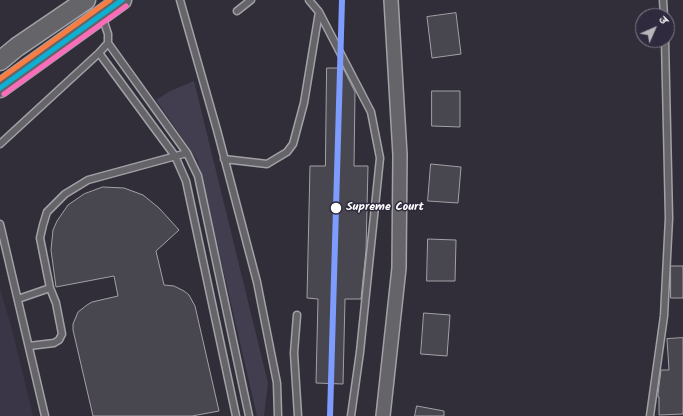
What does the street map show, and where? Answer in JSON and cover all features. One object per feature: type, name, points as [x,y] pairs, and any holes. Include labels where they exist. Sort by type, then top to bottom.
[{"type":"main road","points":[[0,61],[17,47],[86,0]]},
{"type":"main road","points":[[0,88],[122,0]]},
{"type":"street","points":[[383,416],[399,268],[400,155],[391,0]]},
{"type":"lane","points":[[180,0],[257,282],[277,383],[278,416]]},
{"type":"lane","points":[[237,11],[251,0]]},
{"type":"lane","points":[[309,0],[320,12],[371,112],[380,158],[361,344],[351,416]]},
{"type":"lane","points":[[224,159],[267,164],[287,152],[293,144],[304,103],[320,12]]},
{"type":"lane","points":[[101,14],[108,34],[108,43],[187,153],[198,176],[249,416]]},
{"type":"lane","points":[[0,144],[100,54],[108,43]]},
{"type":"lane","points":[[650,416],[664,316],[669,218],[665,48]]},
{"type":"lane","points":[[100,54],[175,156],[186,181],[236,416]]},
{"type":"lane","points":[[28,346],[54,343],[62,334],[56,303],[50,288],[40,238],[47,212],[65,194],[88,180],[187,153]]},
{"type":"lane","points":[[0,224],[45,416]]},
{"type":"lane","points":[[18,299],[50,288]]},
{"type":"lane","points":[[297,315],[294,353],[298,416]]},
{"type":"shaded area","points":[[194,81],[268,383],[264,416],[257,416],[198,161],[156,100],[170,91]]},
{"type":"shaded area","points":[[0,289],[12,329],[33,416],[0,416]]},
{"type":"building","points":[[456,13],[461,54],[432,58],[427,17]]},
{"type":"building","points":[[327,68],[343,68],[355,92],[354,166],[368,166],[366,250],[361,299],[345,299],[343,384],[316,383],[318,299],[307,298],[310,166],[325,166]]},
{"type":"building","points":[[432,91],[460,91],[460,127],[432,126]]},
{"type":"building","points":[[431,164],[461,167],[458,203],[428,201]]},
{"type":"building","points":[[103,187],[124,188],[143,195],[159,208],[179,230],[156,251],[164,285],[174,286],[184,291],[189,295],[195,306],[219,411],[192,416],[93,416],[73,330],[73,324],[78,312],[87,305],[92,302],[118,296],[114,276],[56,287],[51,250],[53,230],[57,221],[68,205],[84,194]]},
{"type":"building","points":[[428,239],[456,240],[455,281],[427,281]]},
{"type":"building","points":[[671,266],[683,266],[683,298],[671,298]]},
{"type":"building","points":[[424,313],[450,315],[447,356],[421,354]]},
{"type":"building","points":[[683,338],[683,414],[659,415],[658,394],[661,370],[669,370],[667,339]]},
{"type":"building","points":[[417,406],[444,411],[444,416],[415,416]]},
{"type":"transit line","points":[[0,79],[110,0]]},
{"type":"transit line","points":[[0,88],[122,0]]},
{"type":"transit line","points":[[330,416],[342,0]]},
{"type":"transit line","points":[[4,94],[126,6]]},
{"type":"place","name":"Supreme Court","points":[[336,208]]}]
